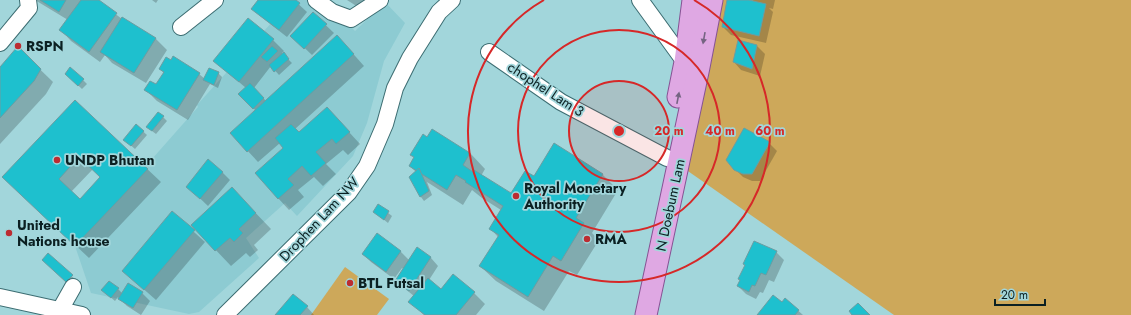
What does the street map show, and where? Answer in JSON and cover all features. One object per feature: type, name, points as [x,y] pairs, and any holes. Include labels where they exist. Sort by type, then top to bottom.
[{"type":"main road","name":"N Doebum Lam","points":[[646,315],[692,64],[700,1]]},
{"type":"main road","name":"N Doebum Lam","points":[[634,315],[667,158],[692,64]]},
{"type":"street","points":[[0,43],[29,8],[28,0]]},
{"type":"street","points":[[181,28],[215,0]]},
{"type":"street","points":[[316,0],[332,12],[351,19],[380,0]]},
{"type":"street","points":[[640,0],[692,64]]},
{"type":"street","name":"Drophen Lam NW","points":[[225,315],[348,192],[367,166],[384,124],[395,88],[410,58],[448,1]]},
{"type":"street","name":"chophel Lam 3","points":[[489,52],[561,102],[667,158]]},
{"type":"street","points":[[60,310],[74,287]]},
{"type":"street","points":[[0,297],[82,315]]},
{"type":"shaded area","points":[[292,0],[325,0],[355,31],[385,2],[405,23],[384,61],[367,123],[353,156],[297,216],[285,203],[246,238],[259,258],[199,312],[189,314],[91,293],[75,246],[198,107],[197,105]]},
{"type":"shaded area","points":[[718,0],[1131,0],[1131,315],[894,315],[685,169]]},
{"type":"shaded area","name":"BTL Futsal","points":[[345,267],[389,299],[377,315],[311,315]]},
{"type":"building","points":[[40,0],[66,0],[59,12]]},
{"type":"building","points":[[81,0],[99,0],[117,13],[89,52],[59,30]]},
{"type":"building","points":[[258,0],[296,0],[300,3],[279,30],[251,9]]},
{"type":"building","points":[[727,0],[749,0],[766,4],[759,36],[722,27]]},
{"type":"building","points":[[313,12],[327,24],[304,49],[290,36]]},
{"type":"building","points":[[122,17],[156,38],[134,73],[100,52]]},
{"type":"building","points":[[248,18],[274,39],[239,82],[213,61]]},
{"type":"building","points":[[337,35],[354,54],[247,152],[230,133]]},
{"type":"building","points":[[738,40],[757,45],[752,69],[733,62]]},
{"type":"building","points":[[18,46],[41,69],[34,81],[0,118],[0,67]]},
{"type":"building","points":[[272,46],[278,51],[267,62],[261,57]]},
{"type":"building","points":[[284,52],[289,59],[274,72],[269,65]]},
{"type":"building","points":[[173,56],[200,73],[177,110],[144,90],[150,81],[156,84],[164,72],[159,69],[166,57],[171,60]]},
{"type":"building","points":[[70,67],[84,79],[78,86],[65,74]]},
{"type":"building","points":[[209,68],[219,72],[214,85],[203,80]]},
{"type":"building","points":[[250,83],[264,98],[253,109],[238,94]]},
{"type":"building","points":[[75,100],[148,169],[75,246],[2,177]],"holes":[[[79,157],[100,177],[80,199],[59,179]]]},
{"type":"building","points":[[327,107],[350,132],[336,144],[332,139],[316,152],[326,163],[311,176],[302,166],[288,179],[294,185],[278,199],[255,173],[283,148],[275,138],[291,124],[299,132]]},
{"type":"building","points":[[158,112],[164,116],[152,131],[146,127]]},
{"type":"building","points":[[136,124],[144,131],[131,146],[123,140]]},
{"type":"building","points":[[744,128],[770,142],[752,174],[743,174],[734,170],[726,160]]},
{"type":"building","points":[[432,129],[470,153],[463,165],[473,172],[474,170],[511,193],[525,171],[534,176],[554,143],[603,174],[576,218],[584,223],[561,261],[553,256],[528,297],[479,266],[499,235],[489,229],[503,206],[456,175],[447,190],[409,166],[414,157],[410,155],[423,134],[427,137]]},
{"type":"building","points":[[208,159],[223,172],[200,199],[186,187]]},
{"type":"building","points":[[419,168],[429,191],[420,197],[409,177]]},
{"type":"building","points":[[232,187],[256,213],[239,229],[243,233],[234,242],[230,238],[215,251],[191,225]]},
{"type":"building","points":[[378,204],[389,211],[384,220],[373,212]]},
{"type":"building","points":[[172,211],[195,230],[144,290],[122,271]]},
{"type":"building","points":[[377,233],[401,251],[386,272],[362,254]]},
{"type":"building","points":[[754,241],[777,251],[766,275],[761,273],[755,286],[752,285],[749,292],[737,286],[740,280],[738,279],[745,265],[743,264]]},
{"type":"building","points":[[417,247],[431,257],[409,291],[395,281]]},
{"type":"building","points":[[48,253],[73,275],[66,282],[42,260]]},
{"type":"building","points":[[453,274],[475,292],[456,315],[425,315],[408,302],[428,278],[441,289]]},
{"type":"building","points":[[109,281],[119,288],[111,298],[101,290]]},
{"type":"building","points":[[128,283],[143,292],[133,308],[118,299]]},
{"type":"building","points":[[293,294],[308,306],[300,315],[275,315]]},
{"type":"building","points":[[773,295],[782,302],[785,298],[799,310],[795,315],[757,315]]},
{"type":"building","points":[[858,303],[870,315],[852,315],[849,311]]},
{"type":"place","name":"RSPN","points":[[18,46]]},
{"type":"place","name":"UNDP Bhutan","points":[[57,160]]},
{"type":"place","name":"Royal Monetary Authority","points":[[516,196]]},
{"type":"place","name":"United Nations house","points":[[9,233]]},
{"type":"place","name":"RMA","points":[[587,239]]},
{"type":"place","name":"BTL Futsal","points":[[350,283]]}]
